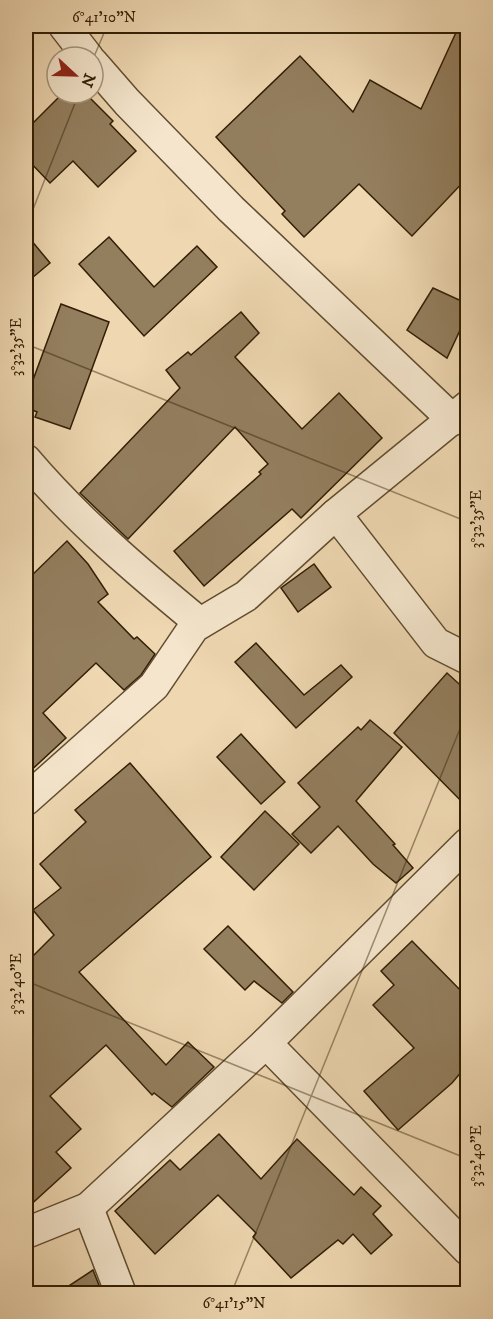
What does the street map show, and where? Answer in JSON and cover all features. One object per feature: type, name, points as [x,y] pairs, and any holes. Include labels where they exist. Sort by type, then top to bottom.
[{"type":"street","points":[[64,26],[79,45]]},
{"type":"street","points":[[26,800],[154,686],[194,627],[246,596],[336,514],[460,413],[231,209],[126,102],[105,77]]},
{"type":"street","points":[[26,460],[57,497],[117,554],[200,623]]},
{"type":"street","points":[[336,514],[436,643],[468,659]]},
{"type":"street","points":[[26,1233],[88,1208],[266,1043],[468,843]]},
{"type":"street","points":[[266,1043],[468,1250]]},
{"type":"street","points":[[88,1208],[121,1293]]},
{"type":"building","points":[[459,26],[468,26],[468,177],[412,236],[359,184],[304,237],[282,214],[285,211],[216,137],[300,56],[353,112],[370,80],[421,109]]},
{"type":"building","points":[[51,105],[97,105],[113,121],[110,124],[136,151],[98,187],[73,161],[50,183],[26,158],[26,130]]},
{"type":"building","points":[[26,234],[50,263],[26,283]]},
{"type":"building","points":[[109,237],[154,287],[197,246],[217,267],[144,336],[79,264]]},
{"type":"building","points":[[433,288],[468,304],[468,313],[447,358],[407,330]]},
{"type":"building","points":[[61,304],[109,322],[70,429],[35,417],[37,412],[26,407],[26,399]]},
{"type":"building","points":[[241,312],[259,333],[235,357],[302,429],[339,393],[382,438],[301,518],[292,509],[204,586],[174,551],[261,474],[259,472],[268,464],[235,427],[128,539],[80,493],[180,388],[166,370],[188,352],[191,355]]},
{"type":"building","points":[[67,541],[88,564],[108,594],[98,602],[134,639],[137,637],[155,654],[141,675],[124,690],[96,663],[43,713],[66,738],[26,775],[26,581]]},
{"type":"building","points":[[314,564],[331,587],[298,612],[281,588]]},
{"type":"building","points":[[256,643],[304,695],[341,665],[352,677],[296,728],[235,662]]},
{"type":"building","points":[[447,673],[468,692],[468,808],[394,733]]},
{"type":"building","points":[[370,720],[402,747],[356,801],[395,844],[393,845],[413,868],[396,883],[373,864],[338,826],[311,853],[292,834],[320,807],[298,783],[358,727],[361,730]]},
{"type":"building","points":[[241,734],[285,782],[261,804],[217,757]]},
{"type":"building","points":[[130,763],[211,857],[79,972],[166,1065],[188,1042],[214,1067],[172,1107],[154,1093],[152,1095],[106,1045],[50,1096],[81,1129],[56,1152],[71,1168],[26,1209],[26,963],[54,935],[33,910],[61,888],[40,864],[86,822],[75,810]]},
{"type":"building","points":[[265,811],[299,844],[254,890],[221,857]]},
{"type":"building","points":[[228,926],[293,992],[282,1003],[254,981],[245,990],[204,949]]},
{"type":"building","points":[[412,941],[468,998],[468,1064],[452,1083],[398,1130],[364,1091],[414,1048],[373,1005],[394,985],[381,971]]},
{"type":"building","points":[[219,1134],[261,1179],[297,1139],[354,1195],[361,1187],[381,1206],[373,1214],[392,1235],[371,1254],[353,1234],[343,1244],[338,1240],[291,1278],[253,1237],[256,1233],[218,1195],[155,1254],[115,1211],[170,1160],[180,1170]]},
{"type":"building","points":[[93,1270],[102,1293],[58,1293]]}]
